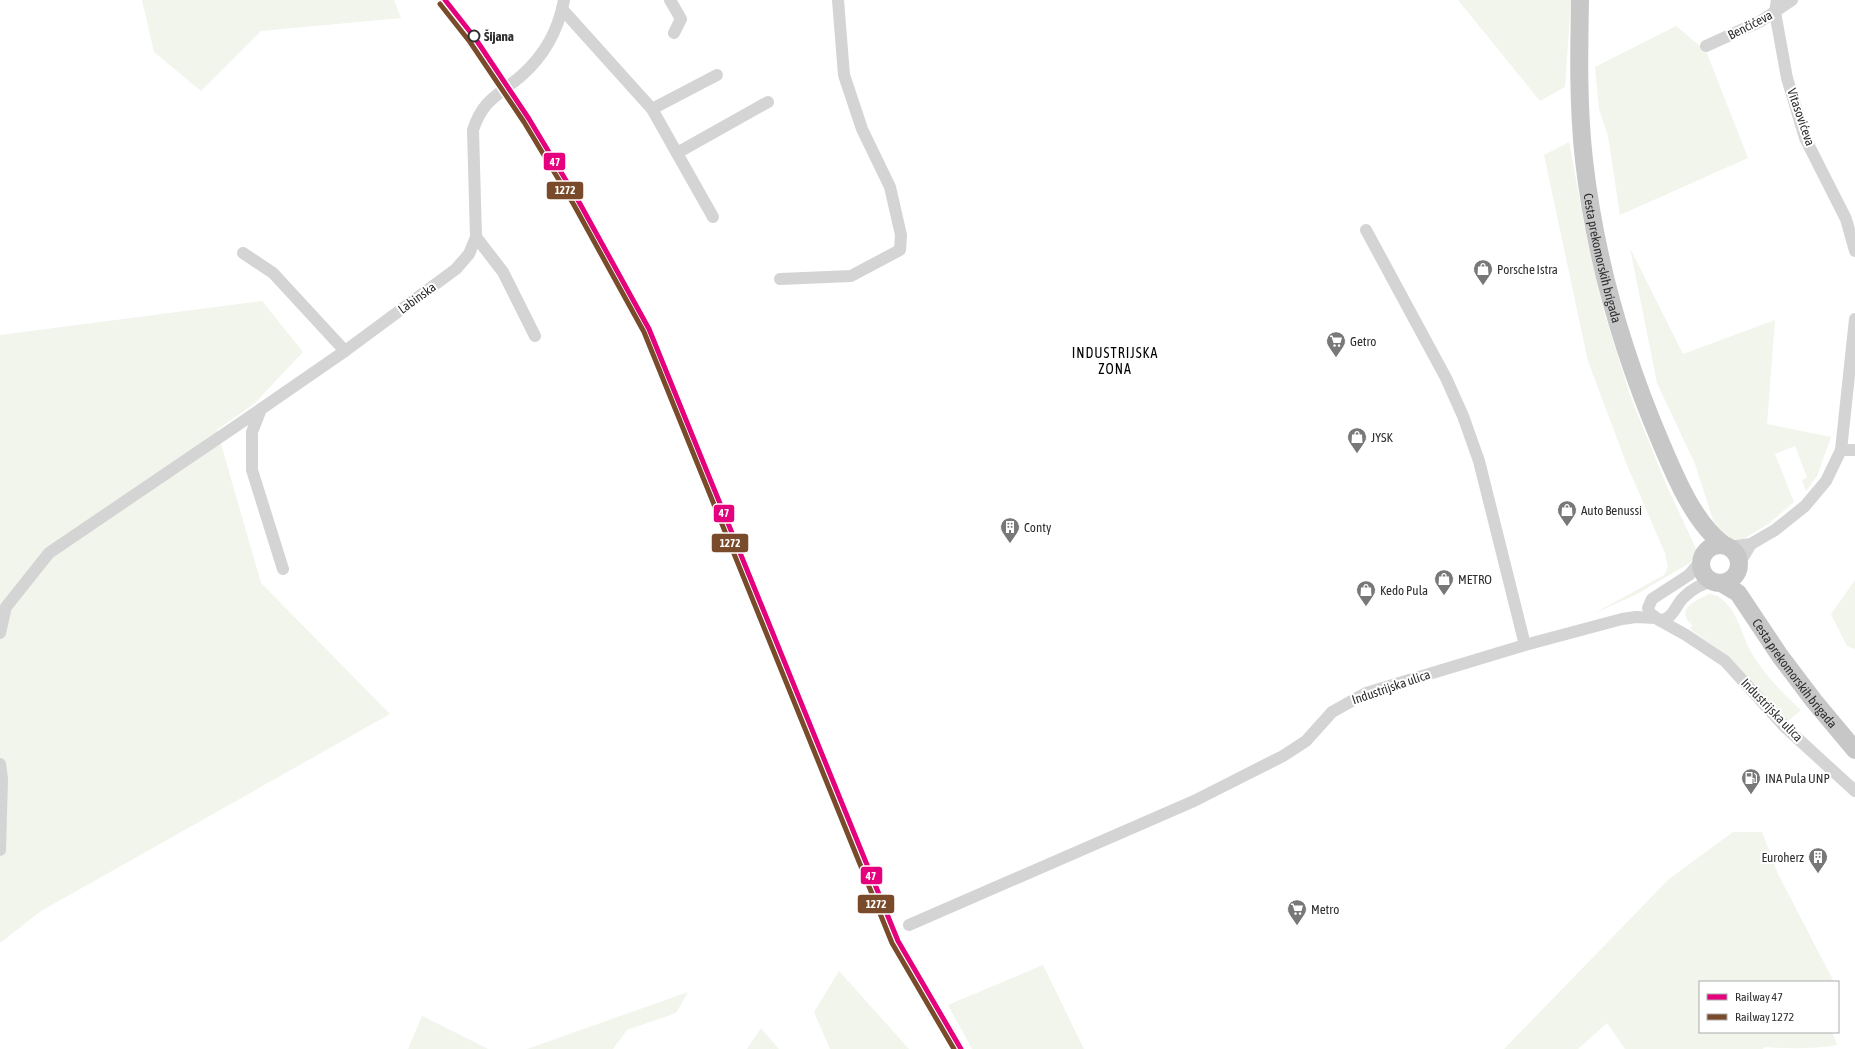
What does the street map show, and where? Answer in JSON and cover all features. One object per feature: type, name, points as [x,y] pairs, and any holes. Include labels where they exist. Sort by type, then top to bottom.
[{"type":"main road","name":"Cesta prekomorskih brigada","points":[[1580,0],[1578,85],[1584,161],[1596,230],[1613,307],[1644,401],[1668,459],[1689,502],[1712,535],[1726,546]]},
{"type":"main road","name":"Cesta prekomorskih brigada","points":[[1689,502],[1694,523],[1703,546],[1702,558]]},
{"type":"main road","points":[[1738,567],[1731,579],[1717,582],[1704,573],[1702,558],[1712,547],[1726,546],[1736,554],[1738,567],[1738,593]]},
{"type":"main road","name":"Cesta prekomorskih brigada","points":[[1717,582],[1738,593],[1780,656],[1809,695],[1855,750]]},
{"type":"street","points":[[670,0],[681,19],[674,33]]},
{"type":"street","points":[[780,279],[851,276],[900,250],[900,235],[890,187],[862,129],[844,75],[838,0]]},
{"type":"street","name":"Benčićeva","points":[[1706,46],[1760,21],[1776,6],[1792,0]]},
{"type":"street","points":[[563,5],[652,109],[713,217]]},
{"type":"street","name":"Labinska","points":[[0,633],[6,607],[50,552],[345,351],[456,269],[469,254],[476,237],[473,130],[478,115],[495,95],[522,75],[544,52],[554,35],[563,5]]},
{"type":"street","name":"Vitasovićeva","points":[[1776,6],[1787,78],[1805,138],[1846,219],[1855,251]]},
{"type":"street","points":[[652,109],[716,75]]},
{"type":"street","points":[[676,153],[768,102]]},
{"type":"street","points":[[1366,230],[1446,378],[1463,416],[1479,461],[1526,645]]},
{"type":"street","points":[[476,237],[503,272],[535,336]]},
{"type":"street","points":[[243,253],[273,273],[345,351]]},
{"type":"street","points":[[1726,546],[1751,544],[1774,530],[1805,506],[1826,480],[1841,450],[1855,319]]},
{"type":"street","points":[[261,409],[252,432],[252,470],[282,570]]},
{"type":"street","points":[[1841,450],[1855,450]]},
{"type":"street","points":[[1738,567],[1751,544]]},
{"type":"street","name":"Industrijska ulica","points":[[1622,619],[1663,590],[1689,575],[1702,558]]},
{"type":"street","points":[[1652,599],[1648,608],[1657,619],[1668,618],[1687,594],[1706,582],[1717,582]]},
{"type":"street","name":"Industrijska ulica","points":[[1673,613],[1679,627],[1686,635]]},
{"type":"street","name":"Industrijska ulica","points":[[909,925],[1184,805],[1294,749],[1306,741],[1332,712],[1366,693],[1526,645],[1622,619],[1636,617],[1657,619],[1686,635],[1733,669],[1785,727],[1855,791]]},
{"type":"street","points":[[0,764],[2,779],[0,850]]},
{"type":"shaded area","points":[[142,0],[394,0],[401,18],[261,31],[201,91],[154,52]]},
{"type":"shaded area","points":[[1458,0],[1571,0],[1565,87],[1540,101]]},
{"type":"shaded area","points":[[1676,26],[1706,51],[1748,158],[1620,215],[1608,136],[1599,109],[1595,67]]},
{"type":"shaded area","points":[[1569,142],[1586,234],[1604,312],[1631,398],[1666,484],[1696,549],[1696,556],[1690,563],[1635,595],[1593,614],[1664,575],[1668,567],[1665,553],[1627,465],[1588,361],[1544,155]]},
{"type":"shaded area","points":[[1630,248],[1683,354],[1775,320],[1767,424],[1831,437],[1817,476],[1806,491],[1802,481],[1807,477],[1795,446],[1775,454],[1794,502],[1768,524],[1740,541],[1730,541],[1722,536],[1713,520],[1695,464],[1657,383]]},
{"type":"shaded area","points":[[262,301],[303,352],[255,403],[217,430],[261,583],[390,714],[41,911],[0,943],[0,335]]},
{"type":"shaded area","points":[[1855,580],[1855,649],[1847,646],[1831,614]]},
{"type":"shaded area","points":[[1709,594],[1718,596],[1731,608],[1756,660],[1774,683],[1801,710],[1787,722],[1725,654],[1690,629],[1692,625],[1685,614],[1686,610],[1694,602]]},
{"type":"shaded area","points":[[1733,832],[1762,832],[1778,874],[1833,981],[1699,981],[1699,1033],[1832,1033],[1837,1045],[1802,1048],[1766,1047],[1762,1049],[1625,1049],[1607,1023],[1578,1049],[1504,1049],[1669,879]]},
{"type":"shaded area","points":[[1043,965],[1084,1049],[972,1049],[948,1005]]},
{"type":"shaded area","points":[[839,971],[909,1049],[830,1049],[814,1012]]},
{"type":"shaded area","points":[[688,992],[676,1013],[627,1030],[613,1049],[527,1049]]},
{"type":"shaded area","points":[[422,1016],[488,1049],[408,1049]]},
{"type":"shaded area","points":[[761,1028],[779,1049],[747,1049]]},
{"type":"rail line","name":"47","points":[[445,0],[475,38],[529,119],[579,202],[649,329],[898,941],[961,1049]]},
{"type":"rail line","name":"1272","points":[[440,4],[470,42],[524,122],[574,205],[644,332],[892,943],[954,1049]]},
{"type":"place","name":"Šijana","points":[[474,36]]},
{"type":"place","name":"Porsche Istra","points":[[1483,286]]},
{"type":"place","name":"Getro","points":[[1336,358]]},
{"type":"place","name":"JYSK","points":[[1357,454]]},
{"type":"place","name":"Auto Benussi","points":[[1567,527]]},
{"type":"place","name":"Conty","points":[[1010,544]]},
{"type":"place","name":"METRO","points":[[1444,596]]},
{"type":"place","name":"Kedo Pula","points":[[1366,607]]},
{"type":"place","name":"INA Pula UNP","points":[[1751,795]]},
{"type":"place","name":"Euroherz","points":[[1818,874]]},
{"type":"place","name":"Metro","points":[[1297,926]]},
{"type":"district","name":"INDUSTRIJSKA ZONA","points":[[1115,362]]}]
